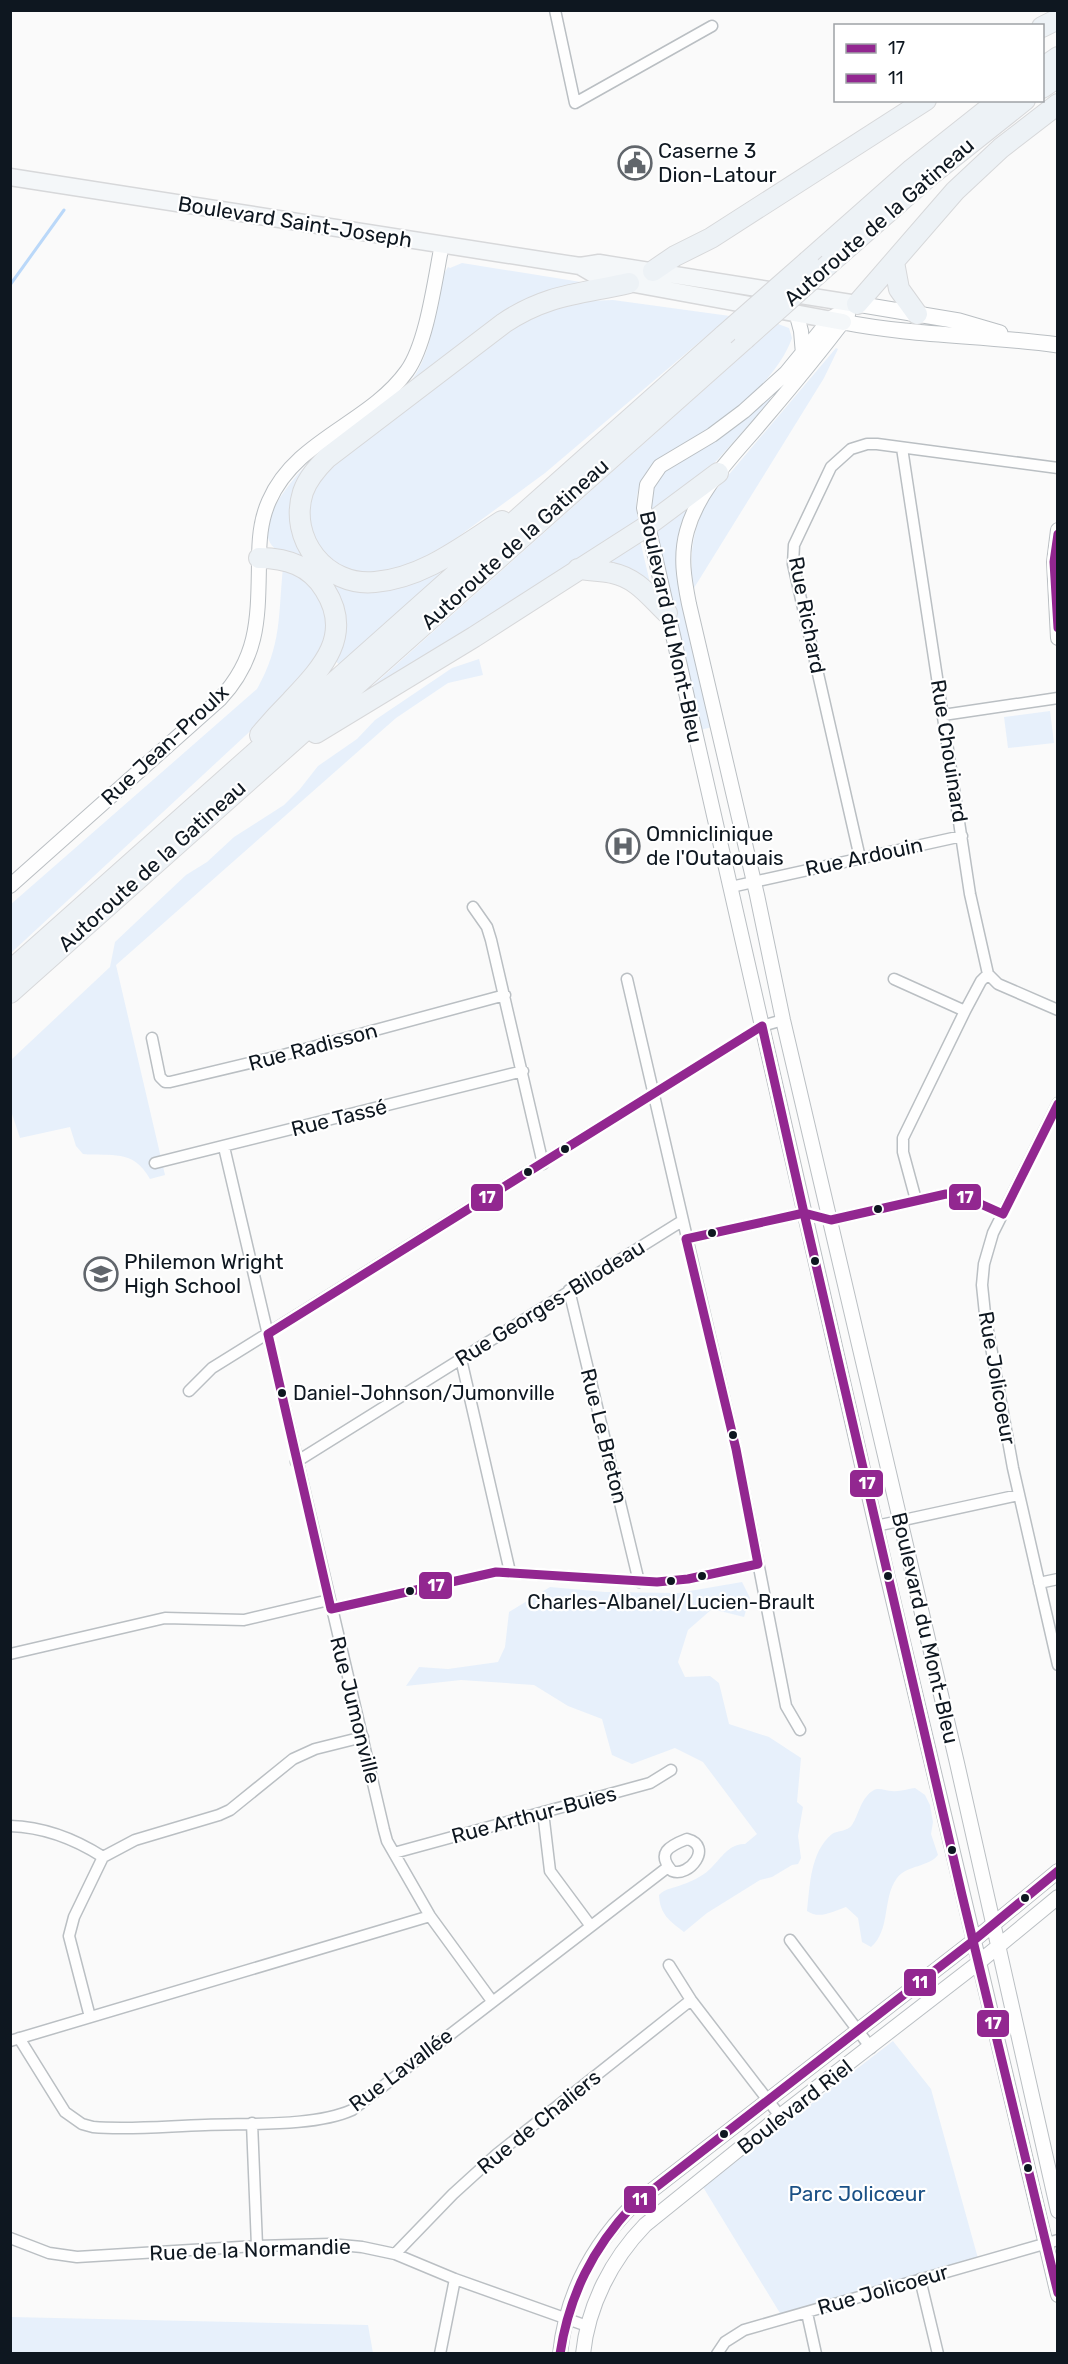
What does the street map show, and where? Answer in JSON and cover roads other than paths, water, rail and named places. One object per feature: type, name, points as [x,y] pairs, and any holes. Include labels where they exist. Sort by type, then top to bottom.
[{"type":"highway","points":[[1044,26],[1058,19]]},
{"type":"highway","points":[[1044,67],[1058,57]]},
{"type":"highway","points":[[1044,87],[1058,77]]},
{"type":"highway","points":[[653,271],[675,256],[711,238],[923,102]]},
{"type":"highway","name":"Autoroute de la Gatineau","points":[[10,971],[808,261],[920,163],[996,102]]},
{"type":"highway","name":"Autoroute de la Gatineau","points":[[10,993],[927,177],[1022,102]]},
{"type":"highway","points":[[857,304],[930,218],[965,181],[1008,143],[1058,104]]},
{"type":"highway","points":[[894,262],[899,289],[918,314]]},
{"type":"highway","points":[[552,489],[436,562],[413,573],[383,581],[358,582],[333,573],[314,556],[301,528],[300,507],[303,493],[310,477],[322,464],[498,327],[530,307],[553,298],[629,284]]},
{"type":"highway","points":[[270,761],[464,643],[647,526],[717,472]]},
{"type":"highway","points":[[189,812],[312,678],[325,662],[333,644],[336,630],[333,608],[320,582],[306,569],[294,563],[259,558]]},
{"type":"highway","points":[[578,568],[609,572],[628,579],[642,587],[667,613]]},
{"type":"main road","name":"Boulevard Saint-Joseph","points":[[10,177],[580,266],[599,263],[653,271],[959,321],[1023,340]]},
{"type":"main road","name":"Boulevard Saint-Joseph","points":[[580,266],[597,276],[629,284],[895,330],[1058,345]]},
{"type":"street","points":[[555,10],[575,103],[712,26]]},
{"type":"street","name":"Rue Jean-Proulx","points":[[10,886],[230,688],[246,665],[255,637],[260,534],[265,511],[283,477],[311,449],[382,397],[395,386],[409,368],[421,338],[442,244]]},
{"type":"street","name":"Boulevard du Mont-Bleu","points":[[857,304],[837,320],[772,387],[739,416],[657,470],[647,485],[644,508],[978,1963],[1051,2242],[1058,2295]]},
{"type":"street","points":[[796,312],[801,332],[802,354]]},
{"type":"street","name":"Boulevard du Mont-Bleu","points":[[837,320],[779,401],[717,472],[692,516],[685,540],[683,567],[783,1020],[957,1763],[1058,2211]]},
{"type":"street","name":"Rue Richard","points":[[860,858],[793,564],[793,554],[802,529],[831,467],[852,449],[867,444],[1058,468]]},
{"type":"street","name":"Rue Chouinard","points":[[902,448],[970,894],[988,974]]},
{"type":"street","points":[[1058,530],[1054,562],[1058,638]]},
{"type":"street","points":[[943,715],[1058,698]]},
{"type":"street","name":"Rue Ardouin","points":[[730,886],[962,836]]},
{"type":"street","points":[[473,907],[487,927],[523,1071],[543,1164]]},
{"type":"street","points":[[916,1200],[903,1152],[903,1138],[981,981],[988,974],[998,984],[1058,1010]]},
{"type":"street","points":[[627,979],[734,1440],[786,1707],[800,1730]]},
{"type":"street","points":[[894,979],[965,1011]]},
{"type":"street","name":"Rue Radisson","points":[[152,1038],[159,1077],[165,1082],[170,1082],[284,1055],[505,995]]},
{"type":"street","points":[[189,1391],[212,1368],[762,1026],[783,1020]]},
{"type":"street","name":"Rue Tassé","points":[[154,1163],[523,1071]]},
{"type":"street","points":[[777,1095],[800,1090]]},
{"type":"street","name":"Rue Jolicoeur","points":[[1058,1103],[987,1251],[982,1285],[985,1314],[1019,1495],[1058,1665]]},
{"type":"street","name":"Rue Jumonville","points":[[224,1147],[384,1830],[394,1853],[430,1916],[492,2001]]},
{"type":"street","points":[[686,1239],[804,1213],[831,1220],[916,1200],[955,1194],[1003,1214]]},
{"type":"street","name":"Rue Georges-Bilodeau","points":[[296,1462],[682,1221]]},
{"type":"street","name":"Rue Le Breton","points":[[569,1290],[639,1582]]},
{"type":"street","points":[[461,1359],[510,1572]]},
{"type":"street","points":[[876,1526],[1019,1495]]},
{"type":"street","points":[[10,1654],[165,1618],[244,1620],[477,1575],[510,1572],[639,1582],[688,1579],[758,1564]]},
{"type":"street","points":[[1039,1583],[1058,1579]]},
{"type":"street","points":[[90,2017],[69,1936],[74,1917],[103,1857],[135,1840],[231,1810],[293,1759],[315,1749],[363,1737]]},
{"type":"street","name":"Rue Arthur-Buies","points":[[394,1853],[651,1783],[671,1770]]},
{"type":"street","points":[[543,1812],[549,1871],[590,1926]]},
{"type":"street","points":[[10,1826],[27,1827],[64,1836],[103,1857]]},
{"type":"street","name":"Rue Lavallée","points":[[15,2040],[64,2112],[82,2124],[105,2128],[326,2119],[352,2110],[668,1867]]},
{"type":"street","name":"Boulevard Riel","points":[[560,2354],[566,2319],[581,2276],[616,2222],[650,2189],[973,1941],[1058,1871]]},
{"type":"street","name":"Boulevard Riel","points":[[583,2354],[587,2326],[608,2275],[629,2241],[666,2208],[780,2116],[871,2048],[1058,1897]]},
{"type":"street","points":[[15,2040],[430,1916]]},
{"type":"street","points":[[790,1940],[871,2048]]},
{"type":"street","points":[[669,1965],[691,2000],[780,2116]]},
{"type":"street","name":"Rue de Chaliers","points":[[395,2254],[453,2194],[497,2154],[691,2000]]},
{"type":"street","points":[[252,2123],[257,2246]]},
{"type":"street","name":"Rue de la Normandie","points":[[10,2238],[49,2253],[77,2257],[257,2246],[330,2244],[362,2247],[395,2254],[456,2279],[587,2326]]},
{"type":"street","name":"Rue Jolicoeur","points":[[717,2354],[734,2334],[920,2278],[1051,2242]]},
{"type":"street","points":[[920,2278],[939,2354]]},
{"type":"street","points":[[440,2354],[456,2279]]},
{"type":"street","points":[[807,2313],[816,2354]]},
{"type":"waterway","points":[[10,285],[64,210]]},
{"type":"place","name":"Caserne 3 Dion-Latour","points":[[635,163]]},
{"type":"place","name":"Omniclinique de l'Outaouais","points":[[623,846]]},
{"type":"place","name":"Philemon Wright High School","points":[[101,1274]]},
{"type":"place","name":"Daniel-Johnson/Jumonville","points":[[282,1393]]},
{"type":"place","name":"Charles-Albanel/Lucien-Brault","points":[[671,1581]]},
{"type":"park label","name":"Parc Jolicœur","points":[[857,2194]]}]
